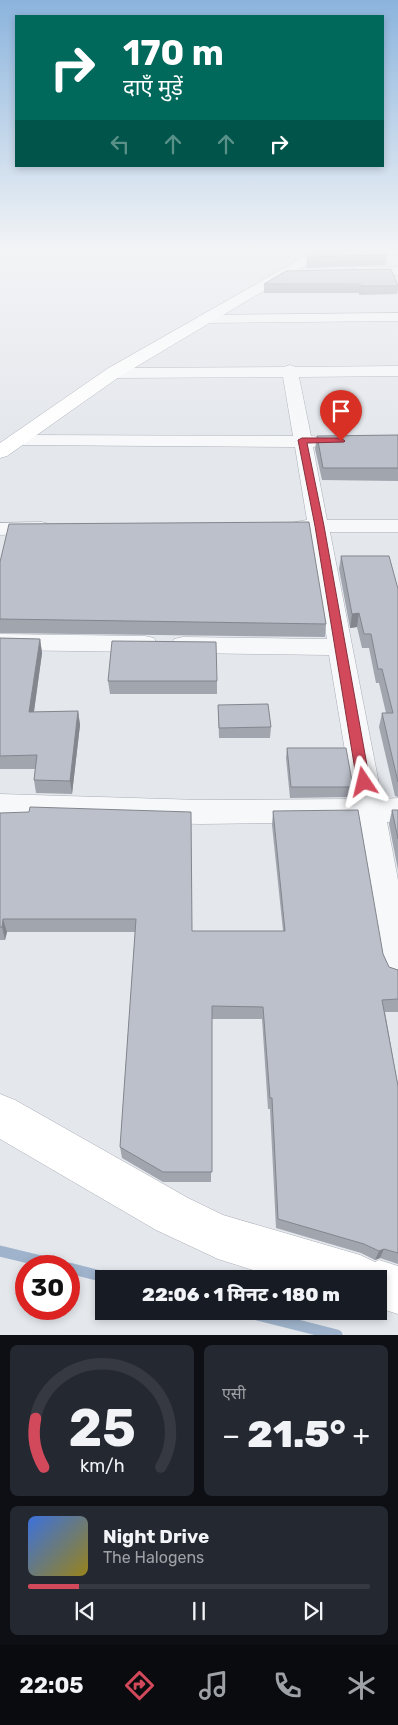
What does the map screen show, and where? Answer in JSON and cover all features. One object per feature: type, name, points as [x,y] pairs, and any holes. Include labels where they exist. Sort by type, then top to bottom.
[{"type":"street","points":[[0,452],[113,372],[216,312]]},
{"type":"street","points":[[204,319],[398,316]]},
{"type":"street","points":[[290,370],[320,526],[398,966]]},
{"type":"street","points":[[113,372],[398,371]]},
{"type":"street","points":[[16,440],[160,442],[331,440]]},
{"type":"street","points":[[280,526],[398,526]]},
{"type":"street","points":[[0,529],[60,528]]},
{"type":"street","points":[[0,642],[340,647]]},
{"type":"street","points":[[0,806],[200,812],[398,810]]},
{"type":"street","points":[[0,1114],[172,1214],[218,1236],[330,1270]]},
{"type":"building","points":[[398,435],[398,468],[323,468],[317,436]]},
{"type":"building","points":[[309,522],[326,624],[0,619],[0,562],[9,524]]},
{"type":"building","points":[[341,556],[389,556],[398,589],[398,782],[382,713],[393,713],[382,669],[378,669],[371,634],[364,634],[359,613],[352,614]]},
{"type":"building","points":[[0,638],[40,639],[29,712],[78,711],[70,781],[34,780],[37,755],[0,756]]},
{"type":"building","points":[[112,641],[216,642],[217,681],[108,681]]},
{"type":"building","points":[[268,704],[271,727],[219,728],[218,705]]},
{"type":"building","points":[[287,748],[346,748],[353,787],[291,787]]},
{"type":"building","points":[[30,807],[191,812],[192,931],[285,931],[273,811],[358,810],[383,954],[389,967],[398,970],[398,999],[382,1000],[398,1086],[398,1253],[384,1249],[379,1251],[364,1244],[278,1219],[272,1098],[270,1098],[263,1007],[212,1006],[212,1172],[163,1172],[120,1147],[136,919],[3,919],[2,927],[0,927],[0,813],[29,812]]},
{"type":"building","points":[[392,810],[398,810],[398,839]]},
{"type":"waterway","points":[[0,1251],[17,1255]]},
{"type":"waterway","points":[[80,1271],[95,1275]]},
{"type":"waterway","points":[[278,1320],[337,1335]]},
{"type":"route","points":[[341,441],[302,440],[320,526],[364,782]]}]
